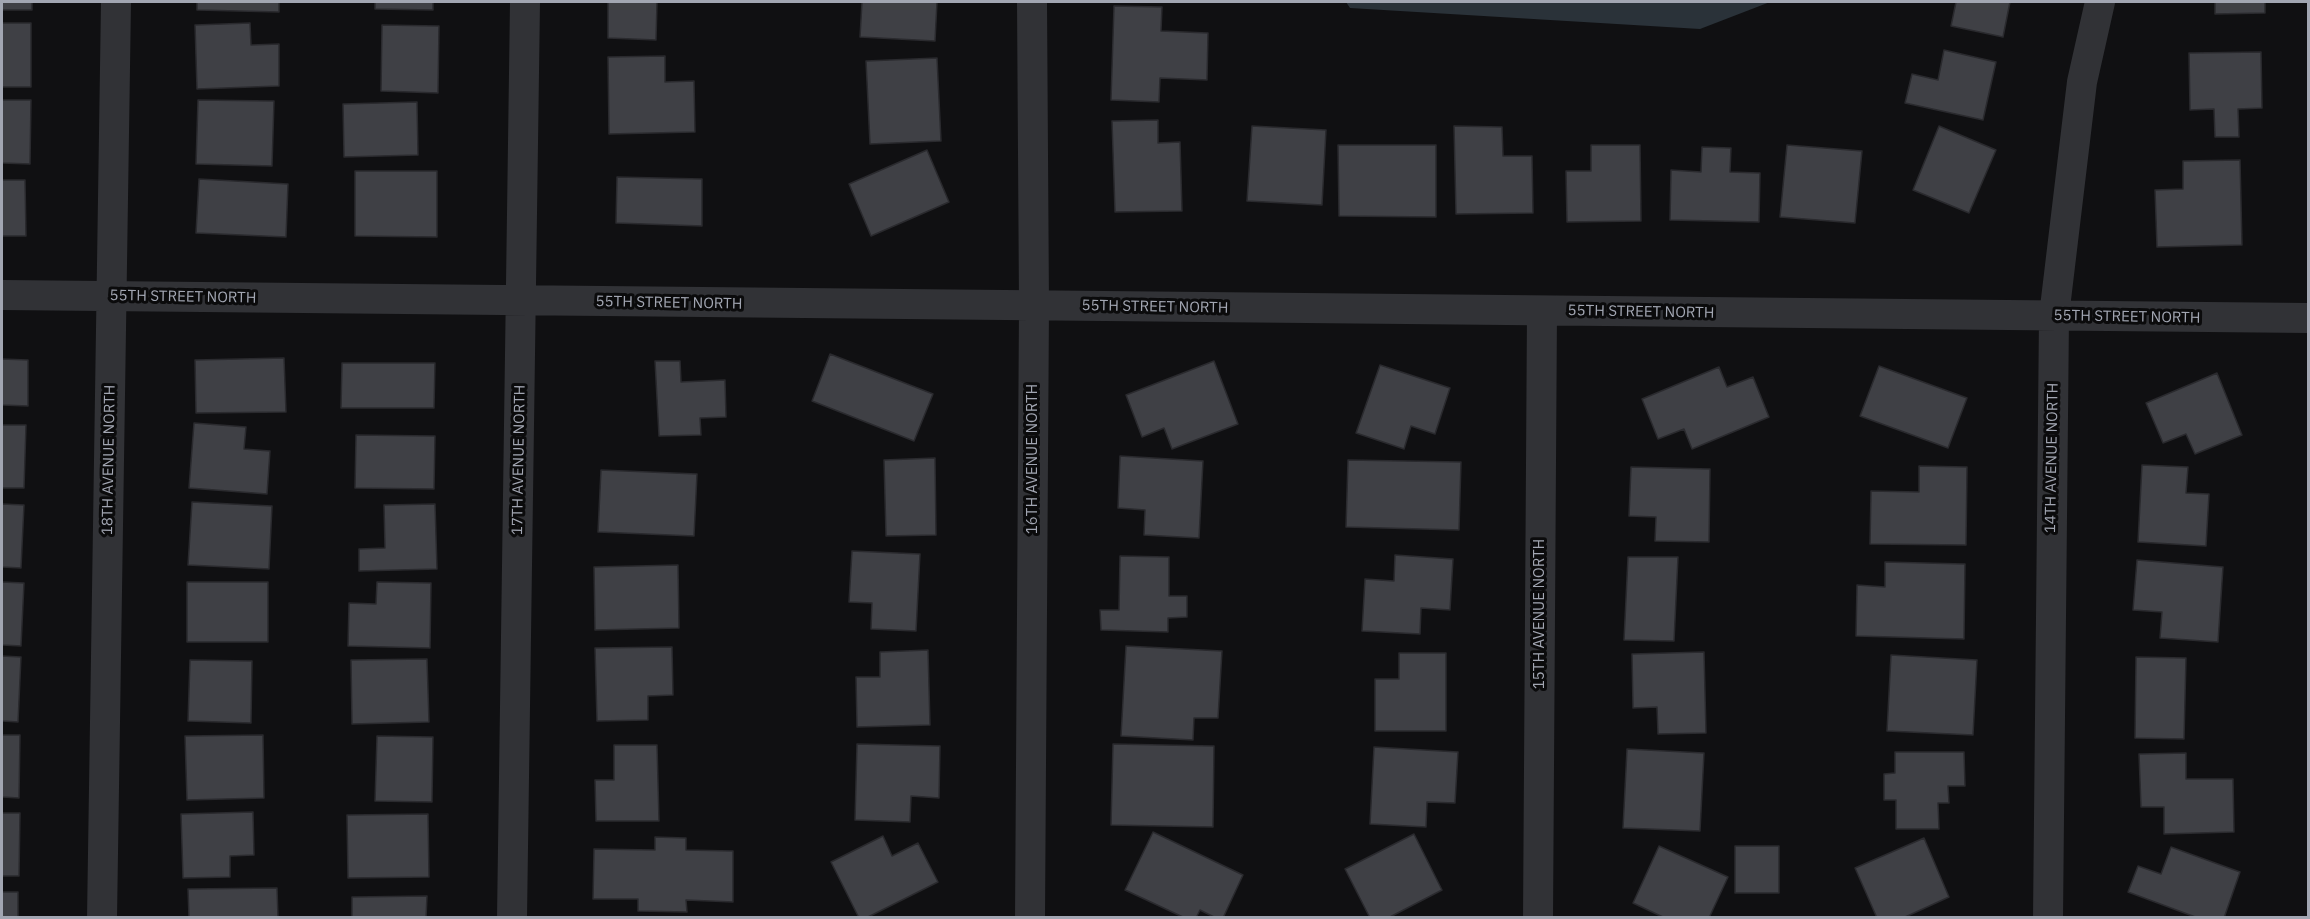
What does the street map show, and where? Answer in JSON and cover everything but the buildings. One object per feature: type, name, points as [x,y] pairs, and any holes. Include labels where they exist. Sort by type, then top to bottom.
[{"type":"street","name":"18TH AVENUE NORTH","points":[[102,918],[116,2]]},
{"type":"street","name":"17TH AVENUE NORTH","points":[[512,918],[525,2]]},
{"type":"street","name":"16TH AVENUE NORTH","points":[[1030,918],[1034,306],[1032,2]]},
{"type":"street","name":"14TH AVENUE NORTH","points":[[2048,918],[2054,316],[2082,82],[2100,2]]},
{"type":"street","name":"55TH STREET NORTH","points":[[2,295],[2308,318]]},
{"type":"street","name":"15TH AVENUE NORTH","points":[[1538,918],[1542,311]]},
{"type":"shaded area","points":[[1346,2],[1770,2],[1700,29],[1350,8]]}]
